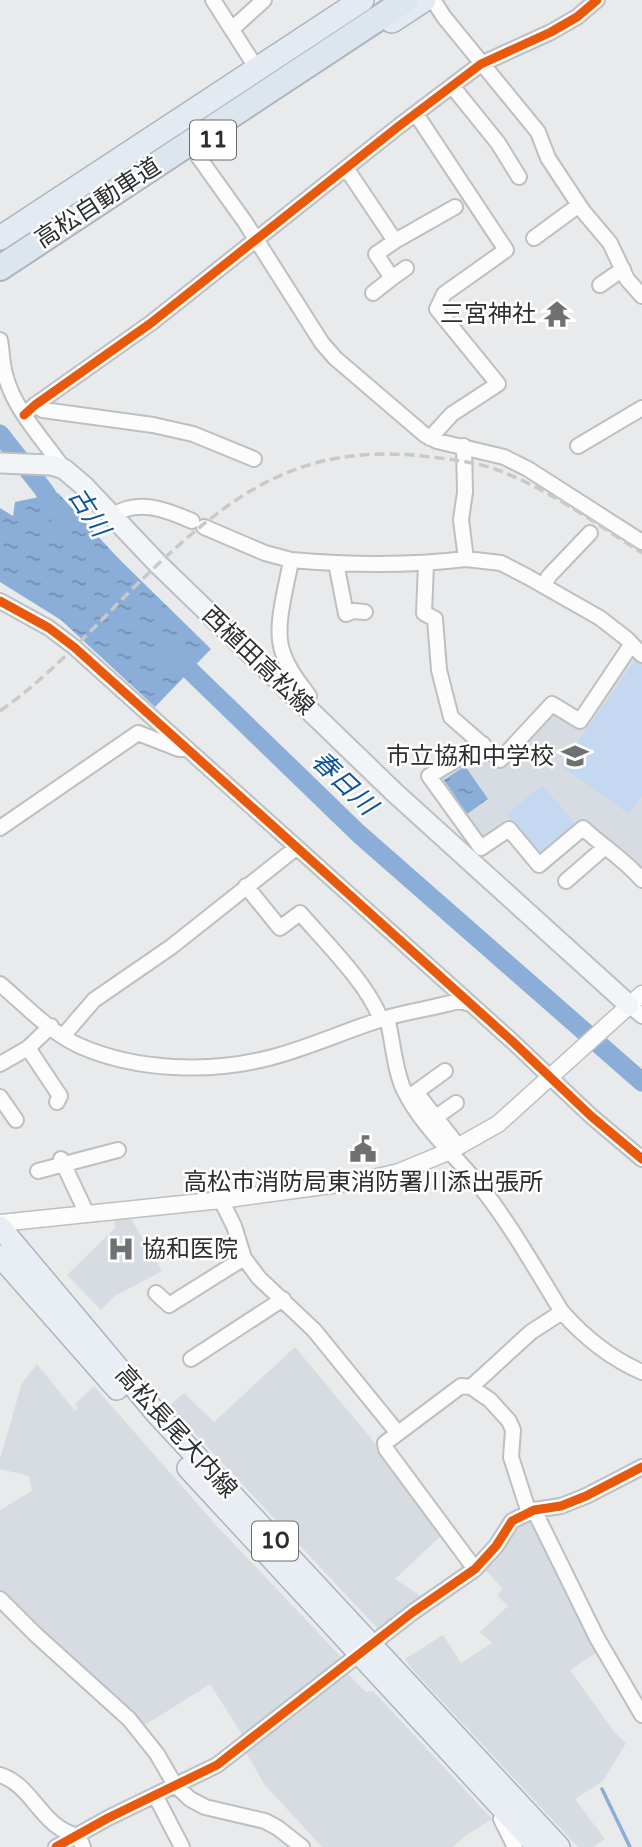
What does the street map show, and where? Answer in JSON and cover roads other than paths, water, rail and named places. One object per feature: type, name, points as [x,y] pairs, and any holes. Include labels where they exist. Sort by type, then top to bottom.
[{"type":"highway","name":"11","points":[[0,238],[362,0]]},
{"type":"highway","name":"高松自動車道","points":[[0,253],[385,0]]},
{"type":"highway","name":"高松自動車道","points":[[0,268],[406,0]]},
{"type":"highway","name":"11","points":[[0,278],[424,0]]},
{"type":"main road","points":[[0,463],[57,467]]},
{"type":"main road","name":"西植田高松線","points":[[57,467],[84,486],[158,564],[302,704],[475,854],[633,1007]]},
{"type":"main road","name":"高松長尾大内線","points":[[0,1225],[156,1413],[538,1847]]},
{"type":"main road","name":"高松長尾大内線","points":[[0,1256],[153,1430],[559,1847]]},
{"type":"street","points":[[213,0],[257,69]]},
{"type":"street","points":[[232,29],[264,0]]},
{"type":"street","points":[[433,0],[481,64],[538,132],[548,158],[579,205],[610,243],[627,279],[642,296]]},
{"type":"street","points":[[30,410],[151,323],[481,64],[551,32],[577,17],[597,0]]},
{"type":"street","points":[[452,86],[498,143],[519,177]]},
{"type":"street","points":[[416,114],[506,250],[444,294],[437,309],[498,384],[452,414],[430,438]]},
{"type":"street","points":[[195,152],[245,222],[311,328],[335,358],[406,420],[430,438],[504,457],[528,469],[642,542]]},
{"type":"street","points":[[346,168],[395,241]]},
{"type":"street","points":[[534,238],[579,205]]},
{"type":"street","points":[[392,278],[376,254],[455,207]]},
{"type":"street","points":[[373,293],[406,268]]},
{"type":"street","points":[[600,285],[622,269]]},
{"type":"street","points":[[0,340],[5,375],[16,402]]},
{"type":"street","points":[[0,376],[16,402],[30,410],[153,425],[193,433],[254,459]]},
{"type":"street","points":[[578,446],[642,408]]},
{"type":"street","points":[[30,410],[57,467]]},
{"type":"street","points":[[464,446],[465,492],[461,520],[466,559]]},
{"type":"street","points":[[112,516],[119,511],[148,506],[168,510],[265,553],[291,560],[426,564],[466,559],[501,563],[600,618],[637,650],[580,721],[552,704],[500,760],[451,716],[439,670],[435,619],[424,613],[426,564]]},
{"type":"street","points":[[544,586],[550,576],[590,534]]},
{"type":"street","points":[[291,560],[279,639],[282,653],[292,673],[309,696],[302,704]]},
{"type":"street","points":[[336,563],[346,614],[353,611],[365,612]]},
{"type":"street","points":[[0,601],[49,628],[74,647],[467,1003],[552,1075],[642,1159]]},
{"type":"street","points":[[0,828],[138,733],[179,749],[187,749]]},
{"type":"street","points":[[483,744],[429,776],[475,854],[509,829],[539,865],[583,828],[604,848],[630,866],[642,880]]},
{"type":"street","points":[[63,1036],[94,1000],[171,947],[296,848]]},
{"type":"street","points":[[565,881],[604,848]]},
{"type":"street","points":[[246,886],[280,928],[300,913],[376,1004],[384,1018],[404,1091],[441,1145],[455,1149]]},
{"type":"street","points":[[0,984],[63,1036],[80,1046],[118,1058],[156,1065],[240,1065],[272,1057],[384,1018],[458,1001],[467,1003]]},
{"type":"street","points":[[0,1225],[221,1200],[361,1181],[399,1172],[455,1149],[498,1124],[633,1007]]},
{"type":"street","points":[[0,1063],[28,1048],[51,1026]]},
{"type":"street","points":[[28,1048],[60,1096],[57,1102]]},
{"type":"street","points":[[445,1071],[416,1092],[436,1117],[562,1312],[609,1355],[642,1372]]},
{"type":"street","points":[[0,1097],[16,1120]]},
{"type":"street","points":[[436,1117],[456,1103]]},
{"type":"street","points":[[38,1171],[63,1162],[118,1150]]},
{"type":"street","points":[[63,1162],[88,1214]]},
{"type":"street","points":[[221,1200],[234,1226],[244,1258],[259,1278],[314,1330],[397,1432]]},
{"type":"street","points":[[156,1293],[169,1305],[244,1258]]},
{"type":"street","points":[[191,1359],[284,1299]]},
{"type":"street","points":[[471,1387],[531,1332],[562,1312]]},
{"type":"street","points":[[475,1569],[386,1449],[385,1443],[461,1386],[471,1387],[490,1400],[509,1420],[513,1430],[511,1457],[531,1511],[597,1638],[642,1715]]},
{"type":"street","points":[[56,1847],[80,1841],[155,1795],[217,1765],[413,1612],[475,1569],[496,1546],[512,1521],[531,1511],[561,1506],[586,1496],[642,1467]]},
{"type":"street","points":[[0,1599],[129,1719],[158,1754],[175,1785],[190,1799],[205,1807],[265,1821],[302,1847]]},
{"type":"street","points":[[0,1775],[15,1782],[56,1828],[80,1841]]},
{"type":"street","points":[[155,1795],[182,1847]]},
{"type":"street","points":[[506,1813],[501,1819],[515,1847]]},
{"type":"water","points":[[58,493],[119,559],[211,649],[155,707],[61,620],[0,582],[0,508],[13,516],[15,502]]},
{"type":"water","points":[[465,766],[488,799],[467,814],[444,780]]},
{"type":"waterway","name":"古川","points":[[0,434],[62,518]]},
{"type":"waterway","name":"春日川","points":[[171,652],[359,834],[642,1082]]},
{"type":"waterway","points":[[602,1789],[630,1847]]},
{"type":"railway","points":[[0,711],[41,678],[155,567],[215,515],[245,494],[308,465],[342,457],[380,454],[422,456],[486,466],[552,496],[642,553]]},
{"type":"place","name":"三宮神社","points":[[557,314]]},
{"type":"place","name":"市立協和中学校","points":[[575,756]]},
{"type":"place","name":"高松市消防局東消防署川添出張所","points":[[363,1149]]},
{"type":"place","name":"協和医院","points":[[121,1249]]}]
